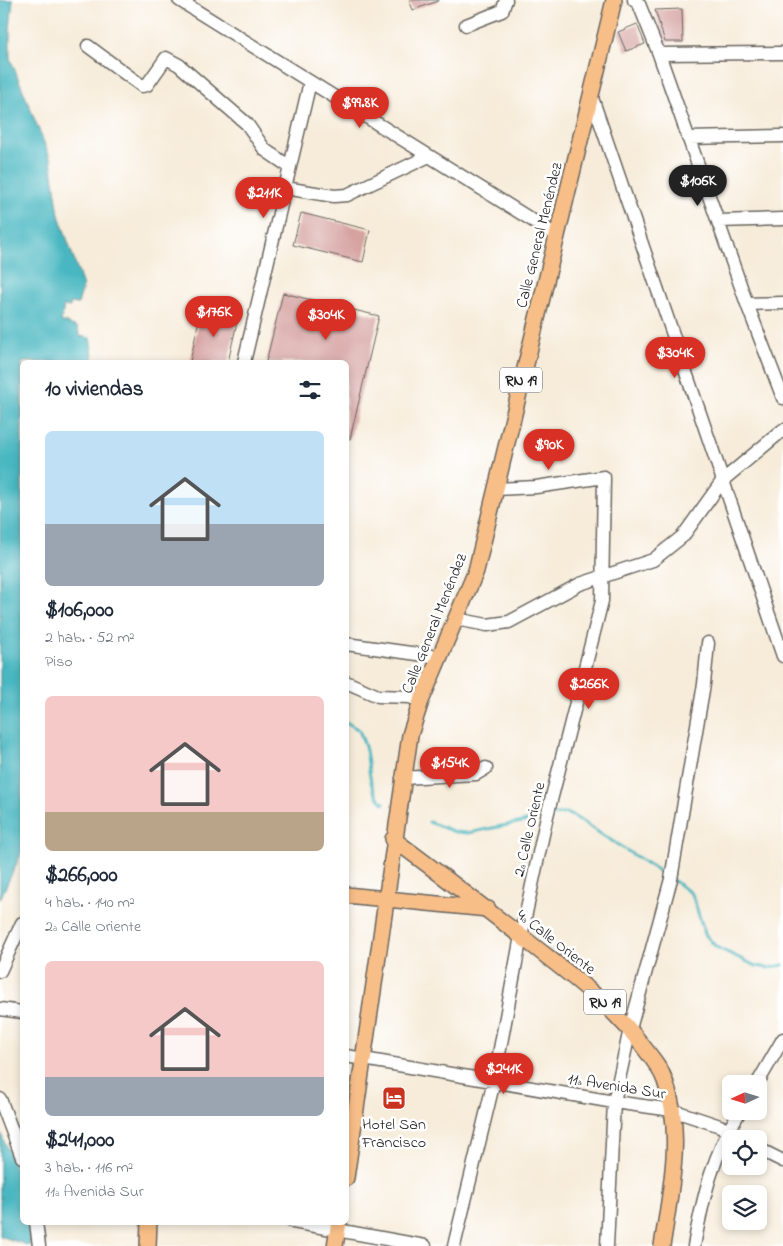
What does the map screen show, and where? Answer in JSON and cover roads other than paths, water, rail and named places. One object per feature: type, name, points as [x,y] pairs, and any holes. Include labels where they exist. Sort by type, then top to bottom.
[{"type":"main road","name":"Calle General Menéndez","points":[[349,1159],[365,1058],[393,839],[410,735],[421,701],[476,571],[614,0]]},
{"type":"main road","name":"4ª Calle Oriente","points":[[393,839],[488,909],[604,1002],[630,1029],[660,1069],[665,1080],[672,1110],[675,1160],[662,1246]]},
{"type":"main road","points":[[349,895],[488,909]]},
{"type":"main road","points":[[148,1246],[149,1225]]},
{"type":"street","points":[[179,0],[556,235]]},
{"type":"street","points":[[466,25],[502,11],[506,0]]},
{"type":"street","points":[[634,0],[639,4],[659,54],[747,304],[780,383],[783,398]]},
{"type":"street","points":[[88,46],[142,86],[146,85],[166,58],[179,65],[211,95],[247,124],[266,150],[290,167]]},
{"type":"street","points":[[659,54],[783,53]]},
{"type":"street","points":[[244,360],[310,82]]},
{"type":"street","points":[[591,95],[783,656]]},
{"type":"street","points":[[688,138],[783,136]]},
{"type":"street","points":[[285,188],[334,196],[347,195],[429,156]]},
{"type":"street","points":[[718,221],[783,220]]},
{"type":"street","points":[[747,304],[783,303]]},
{"type":"street","points":[[456,619],[487,624],[509,622],[580,584],[652,560],[671,547],[696,520],[723,480],[783,430]]},
{"type":"street","name":"2ª Calle Oriente","points":[[454,1246],[494,1081],[520,936],[547,816],[602,601],[604,477],[536,487],[496,489]]},
{"type":"street","points":[[607,1246],[614,1102],[630,1029],[671,879],[704,684],[708,643]]},
{"type":"street","points":[[349,644],[439,657]]},
{"type":"street","points":[[349,683],[378,696],[410,697],[421,701]]},
{"type":"street","points":[[402,778],[476,774],[486,768]]},
{"type":"street","points":[[0,971],[20,928]]},
{"type":"street","points":[[0,1009],[20,1012]]},
{"type":"street","points":[[762,1075],[783,1039]]},
{"type":"street","name":"11ª Avenida Sur","points":[[349,1056],[614,1102],[672,1110],[725,1130]]},
{"type":"street","points":[[0,1099],[20,1151]]},
{"type":"street","points":[[694,1246],[704,1190],[722,1146]]},
{"type":"street","points":[[767,1153],[783,1161]]},
{"type":"street","points":[[36,1225],[38,1246]]},
{"type":"street","points":[[305,1225],[338,1233],[425,1246]]},
{"type":"water","points":[[0,0],[13,0],[10,58],[51,160],[59,215],[83,286],[78,304],[70,303],[70,307],[64,306],[61,321],[77,327],[80,336],[90,338],[94,360],[20,360],[20,856],[0,899]]},
{"type":"water","points":[[0,1131],[20,1179],[20,1225],[30,1225],[30,1246],[0,1236]]},
{"type":"waterway","points":[[349,724],[359,730],[366,749],[373,788],[384,803]]},
{"type":"waterway","points":[[551,816],[566,813],[573,816],[668,877]]},
{"type":"waterway","points":[[429,822],[455,832],[468,833],[542,818]]},
{"type":"waterway","points":[[673,880],[692,894],[705,934],[716,947],[756,966],[769,968],[783,965]]},
{"type":"place","name":"Hotel San Francisco","points":[[394,1098]]}]
